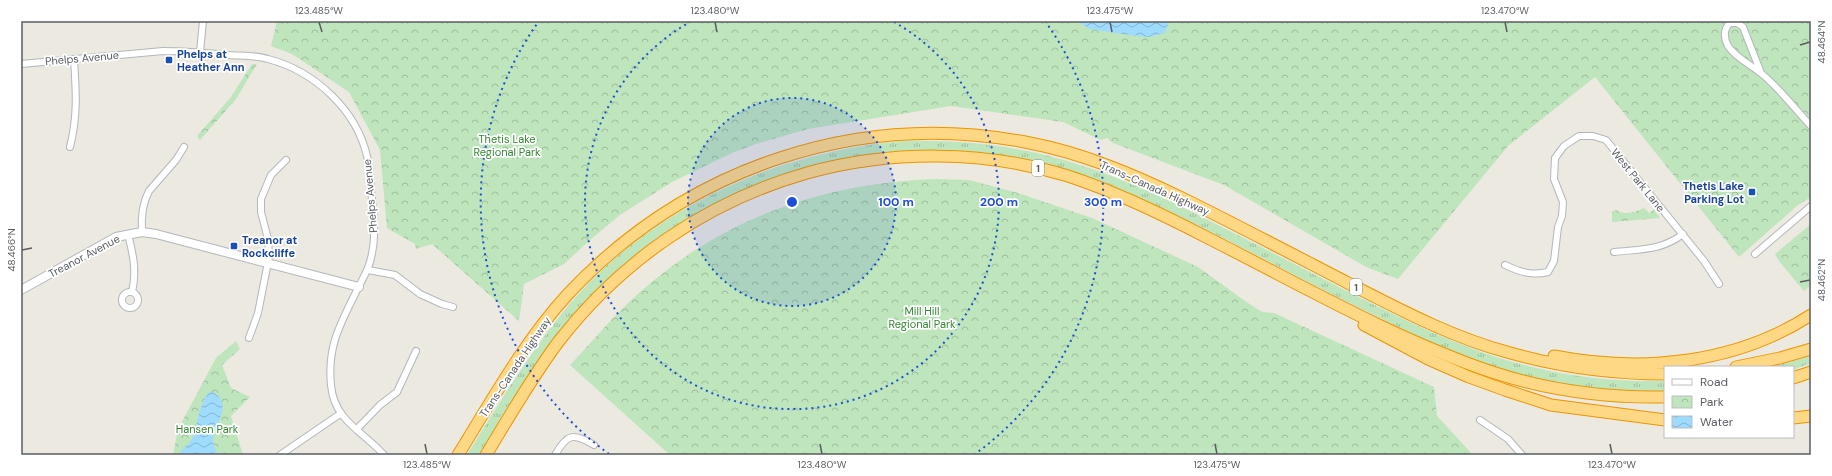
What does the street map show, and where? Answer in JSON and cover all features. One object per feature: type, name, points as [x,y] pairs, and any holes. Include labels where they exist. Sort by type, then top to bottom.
[{"type":"highway","name":"Trans-Canada Highway","points":[[458,455],[499,388],[543,324],[566,296],[614,250],[666,211],[725,179],[790,154],[862,138],[927,133],[995,137],[1058,149],[1101,163],[1180,197],[1399,308],[1458,335],[1507,352],[1567,367],[1602,372],[1664,374]]},
{"type":"highway","name":"Trans-Canada Highway","points":[[486,455],[527,387],[558,343],[596,299],[631,266],[683,228],[732,201],[789,178],[837,166],[900,157],[966,157],[1002,161],[1067,176],[1126,198],[1163,215],[1410,339],[1444,354],[1493,372],[1527,382],[1583,393],[1615,396],[1664,397]]},
{"type":"highway","points":[[1318,293],[1346,314],[1387,338],[1469,378],[1551,405],[1664,420]]},
{"type":"highway","points":[[1458,335],[1573,360],[1659,364],[1710,356],[1735,350],[1775,335],[1811,315]]},
{"type":"highway","points":[[1741,366],[1780,358],[1811,349]]},
{"type":"highway","points":[[1794,378],[1811,372]]},
{"type":"highway","points":[[1794,418],[1811,416]]},
{"type":"street","points":[[200,52],[203,21]]},
{"type":"street","points":[[1761,73],[1743,27],[1737,22],[1730,24],[1725,33],[1728,45],[1747,64],[1761,73],[1811,126]]},
{"type":"street","name":"Phelps Avenue","points":[[21,64],[163,51],[200,52],[267,58],[282,64],[326,90],[337,101],[347,113],[362,140],[369,163],[374,228],[372,251],[368,270],[337,330],[331,357],[331,386],[334,402],[340,414],[384,455]]},
{"type":"street","points":[[70,147],[75,125],[76,108],[74,59]]},
{"type":"street","name":"West Park Lane","points":[[1505,265],[1520,272],[1538,275],[1548,272],[1554,261],[1558,227],[1562,216],[1562,202],[1554,179],[1555,158],[1564,146],[1580,136],[1593,136],[1606,140],[1683,234],[1704,261],[1718,284]]},
{"type":"street","points":[[142,232],[142,212],[146,196],[176,160],[184,147]]},
{"type":"street","points":[[249,338],[258,313],[268,262],[268,239],[261,212],[261,199],[271,175],[286,160]]},
{"type":"street","points":[[1755,254],[1811,206]]},
{"type":"street","name":"Treanor Avenue","points":[[21,290],[116,237],[142,232],[156,234],[268,262],[359,287]]},
{"type":"street","points":[[128,234],[136,269],[136,279],[132,292]]},
{"type":"street","points":[[1614,252],[1661,247],[1672,242],[1683,234]]},
{"type":"street","points":[[368,270],[395,275],[420,294],[453,307]]},
{"type":"street","points":[[357,429],[380,405],[397,392],[416,351]]},
{"type":"street","points":[[280,455],[340,414]]},
{"type":"street","points":[[1480,420],[1508,439],[1522,455]]},
{"type":"street","points":[[555,455],[564,440],[574,436],[584,439],[594,445]]},
{"type":"green space","name":"Thetis Lake Regional Park","points":[[277,21],[1811,21],[1811,197],[1798,205],[1739,257],[1595,77],[1508,146],[1398,279],[1368,268],[1224,185],[1113,143],[1107,138],[1101,140],[1063,122],[951,106],[808,129],[756,144],[732,153],[672,182],[620,215],[564,264],[524,284],[519,321],[432,244],[416,249],[415,244],[387,228],[380,150],[349,92],[292,54],[271,46]]},
{"type":"green space","points":[[252,64],[257,64],[236,99],[200,140],[197,136],[231,97]]},
{"type":"green space","points":[[903,141],[941,141],[1009,148],[1041,154],[1073,163],[1138,187],[1172,202],[1387,311],[1454,342],[1500,358],[1559,373],[1611,380],[1664,381],[1664,392],[1628,391],[1572,385],[1500,369],[1466,357],[1416,335],[1351,304],[1188,220],[1112,186],[1077,175],[1004,157],[976,153],[923,150],[870,154],[817,164],[766,181],[716,202],[670,230],[627,262],[588,299],[557,335],[543,355],[479,455],[467,455],[525,364],[563,312],[596,276],[633,244],[673,216],[715,192],[760,173],[807,158],[854,147]]},
{"type":"green space","name":"Mill Hill Regional Park","points":[[936,179],[969,180],[1018,193],[1092,218],[1198,267],[1262,312],[1274,313],[1434,387],[1437,416],[1473,455],[670,455],[570,365],[612,319],[639,293],[672,266],[706,244],[741,225],[777,209],[815,197],[854,188],[895,182]]},
{"type":"green space","points":[[1644,208],[1649,213],[1654,210],[1660,218],[1612,222],[1612,212],[1616,210],[1627,213]]},
{"type":"green space","points":[[1811,224],[1811,285],[1804,291],[1775,254]]},
{"type":"green space","name":"Hansen Park","points":[[236,341],[240,349],[222,365],[231,388],[250,397],[231,416],[243,455],[173,455],[178,429],[216,358]]},
{"type":"green space","points":[[1811,356],[1811,363],[1794,370],[1794,366],[1776,366]]},
{"type":"water","points":[[1077,21],[1169,21],[1165,33],[1149,37],[1090,29]]},
{"type":"water","points":[[211,391],[218,396],[222,402],[223,408],[213,440],[218,455],[181,455],[181,451],[192,439],[201,407],[207,395]]},
{"type":"place","name":"Phelps at Heather Ann","points":[[169,60]]},
{"type":"place","name":"Thetis Lake Parking Lot","points":[[1752,192]]},
{"type":"place","name":"Treanor at Rockcliffe","points":[[234,246]]}]
